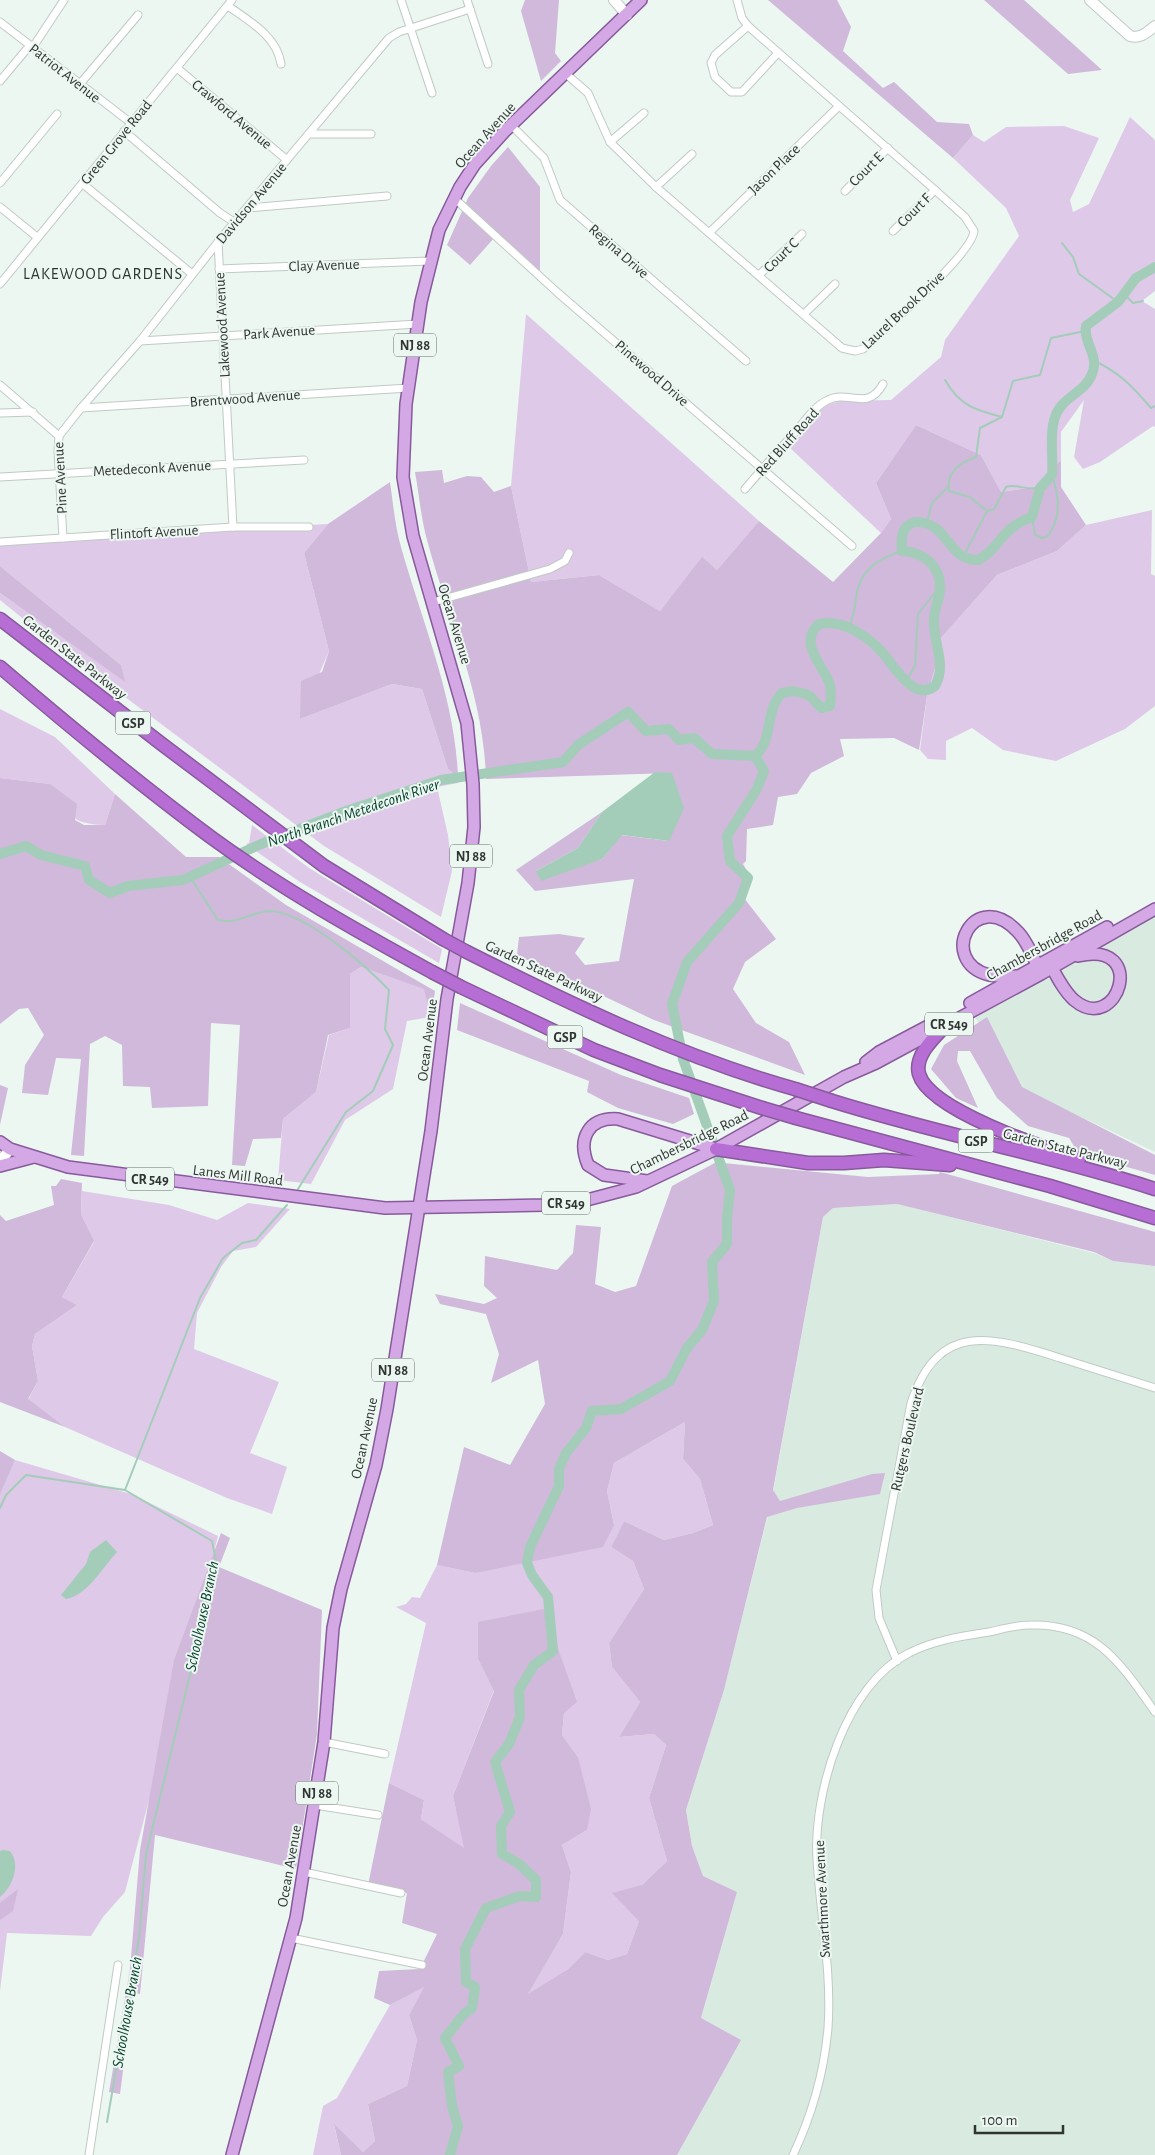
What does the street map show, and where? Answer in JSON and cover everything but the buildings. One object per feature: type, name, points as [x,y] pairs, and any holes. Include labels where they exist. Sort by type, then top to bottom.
[{"type":"highway","name":"Garden State Parkway","points":[[0,619],[298,848],[374,898],[466,952],[566,1000],[658,1040],[795,1089],[913,1126],[1121,1178],[1155,1189]]},
{"type":"highway","name":"GSP","points":[[0,667],[107,758],[213,839],[318,908],[461,987],[594,1050],[707,1091],[796,1118],[980,1167],[1155,1218]]},
{"type":"highway","points":[[946,1025],[926,1048],[919,1061],[919,1073],[935,1094],[954,1108],[1034,1145],[1110,1169],[1121,1178]]},
{"type":"highway","points":[[721,1148],[808,1163],[884,1160],[980,1167]]},
{"type":"main road","name":"Ocean Avenue","points":[[232,2155],[292,1938],[324,1742],[333,1628],[342,1582],[384,1428],[431,1131],[447,999],[468,882],[474,827],[474,784],[467,723],[413,536],[403,476],[403,447],[418,324],[430,261],[439,230],[454,198],[476,164],[512,125],[641,0]]},
{"type":"main road","name":"Chambersbridge Road","points":[[844,1077],[876,1063],[946,1025],[1155,900]]},
{"type":"main road","name":"Chambersbridge Road","points":[[1050,963],[1067,959],[1155,909]]},
{"type":"main road","points":[[1018,976],[989,975],[976,968],[966,959],[963,938],[973,921],[984,916],[997,918],[1009,924],[1020,933],[1039,970]]},
{"type":"main road","points":[[1050,963],[1065,990],[1082,1004],[1098,1007],[1110,1003],[1115,998],[1119,991],[1121,977],[1112,960],[1095,954],[1067,959]]},
{"type":"main road","name":"Chambersbridge Road","points":[[418,1209],[554,1204],[607,1195],[647,1181],[721,1148],[844,1077],[879,1052],[1018,976],[1039,970]]},
{"type":"main road","points":[[647,1181],[604,1175],[588,1165],[584,1142],[591,1127],[606,1118],[618,1119],[699,1144],[721,1148]]},
{"type":"main road","name":"Lanes Mill Road","points":[[0,1142],[10,1149],[68,1167],[346,1204],[418,1209]]},
{"type":"main road","points":[[0,1166],[34,1157]]},
{"type":"street","points":[[0,81],[31,46],[64,0]]},
{"type":"street","points":[[401,0],[432,93]]},
{"type":"street","points":[[467,0],[488,64]]},
{"type":"street","points":[[614,0],[627,15]]},
{"type":"street","name":"Laurel Brook Drive","points":[[565,73],[588,93],[610,142],[656,187],[842,348],[859,351],[941,276],[972,241],[974,231],[965,217],[748,26],[742,18],[737,0]]},
{"type":"street","points":[[1090,0],[1130,36],[1136,38],[1155,26]]},
{"type":"street","points":[[230,3],[276,46],[281,64]]},
{"type":"street","name":"Green Grove Road","points":[[0,284],[230,3]]},
{"type":"street","name":"Davidson Avenue","points":[[60,436],[81,408],[140,341],[234,222],[389,38],[411,28],[470,9]]},
{"type":"street","points":[[79,85],[138,16]]},
{"type":"street","name":"Patriot Avenue","points":[[0,22],[79,85],[131,123]]},
{"type":"street","points":[[748,26],[715,56],[711,63],[715,76],[731,92],[742,92],[778,52]]},
{"type":"street","points":[[0,33],[10,30]]},
{"type":"street","name":"Crawford Avenue","points":[[177,68],[287,160]]},
{"type":"street","name":"Jason Place","points":[[710,233],[839,106]]},
{"type":"street","points":[[610,142],[644,112]]},
{"type":"street","points":[[0,184],[57,114]]},
{"type":"street","name":"Regina Drive","points":[[512,125],[544,158],[560,200],[746,361]]},
{"type":"street","points":[[124,131],[220,213],[234,222]]},
{"type":"street","points":[[309,134],[371,134]]},
{"type":"street","name":"Court E","points":[[845,191],[888,148]]},
{"type":"street","points":[[656,187],[692,154]]},
{"type":"street","points":[[83,184],[192,274]]},
{"type":"street","name":"Court F","points":[[893,231],[935,190]]},
{"type":"street","points":[[247,208],[386,196]]},
{"type":"street","name":"Pinewood Drive","points":[[454,198],[558,293],[852,546]]},
{"type":"street","points":[[0,207],[37,237]]},
{"type":"street","name":"Court C","points":[[759,275],[802,234]]},
{"type":"street","name":"Lakewood Avenue","points":[[218,242],[233,527]]},
{"type":"street","name":"Clay Avenue","points":[[219,269],[430,261]]},
{"type":"street","points":[[804,314],[835,284]]},
{"type":"street","name":"Park Avenue","points":[[140,341],[418,324]]},
{"type":"street","name":"Red Bluff Road","points":[[745,489],[762,468],[826,400],[833,398],[871,398],[878,393],[884,384]]},
{"type":"street","name":"Pine Avenue","points":[[0,385],[60,436],[63,538]]},
{"type":"street","name":"Brentwood Avenue","points":[[81,408],[409,388]]},
{"type":"street","points":[[0,413],[33,412]]},
{"type":"street","name":"Metedeconk Avenue","points":[[0,477],[60,472],[304,460]]},
{"type":"street","name":"Flintoft Avenue","points":[[0,542],[233,527],[309,528]]},
{"type":"street","points":[[433,602],[550,569],[565,560],[569,553]]},
{"type":"street","points":[[0,1162],[10,1149]]},
{"type":"street","name":"Rutgers Boulevard","points":[[896,1661],[879,1618],[876,1590],[911,1403],[917,1385],[930,1364],[942,1353],[960,1343],[976,1339],[991,1340],[1046,1353],[1155,1388]]},
{"type":"street","name":"Swarthmore Avenue","points":[[793,2155],[815,2102],[824,2063],[828,2027],[828,2002],[816,1856],[820,1807],[834,1757],[854,1708],[875,1678],[896,1661],[925,1646],[957,1637],[1029,1625],[1061,1626],[1096,1642],[1109,1652],[1128,1674],[1155,1712]]},
{"type":"street","points":[[324,1742],[385,1754]]},
{"type":"street","points":[[315,1805],[378,1815]]},
{"type":"street","points":[[304,1872],[401,1893]]},
{"type":"street","points":[[292,1938],[422,1965]]},
{"type":"street","points":[[89,2155],[118,1965]]},
{"type":"shaded area","points":[[525,0],[559,0],[555,53],[561,61],[541,81],[521,11]]},
{"type":"shaded area","points":[[768,0],[837,0],[851,27],[843,51],[883,88],[894,82],[937,122],[969,124],[973,135],[953,158]]},
{"type":"shaded area","points":[[984,0],[1024,0],[1102,70],[1068,74]]},
{"type":"shaded area","points":[[1130,117],[1155,140],[1155,291],[1142,301],[1155,309],[1155,427],[1153,426],[1100,462],[1083,469],[1074,457],[1084,400],[1061,432],[1061,460],[1034,487],[1001,492],[981,455],[916,425],[876,483],[891,519],[881,533],[790,448],[823,406],[840,401],[891,400],[941,357],[945,340],[1019,236],[1006,208],[953,158],[973,135],[984,142],[1006,127],[1064,126],[1099,138],[1070,200],[1073,212],[1089,204]]},
{"type":"shaded area","points":[[508,147],[540,187],[540,277],[495,237],[470,265],[447,245],[468,198],[491,166]]},
{"type":"shaded area","points":[[526,314],[759,521],[717,570],[702,558],[660,611],[599,575],[531,582],[511,486]]},
{"type":"shaded area","points":[[916,425],[981,455],[1001,492],[1034,487],[1061,460],[1061,487],[1086,525],[1057,551],[997,575],[941,638],[927,696],[919,750],[894,738],[840,739],[844,756],[811,773],[797,794],[778,797],[773,825],[747,829],[746,861],[743,864],[746,869],[744,898],[776,939],[745,962],[733,989],[756,1023],[789,1042],[805,1075],[654,1020],[517,955],[519,937],[559,934],[585,938],[575,953],[585,965],[619,961],[634,879],[535,891],[516,870],[602,812],[578,848],[536,871],[602,859],[621,835],[669,841],[671,773],[486,779],[484,748],[472,687],[427,540],[415,472],[442,470],[444,483],[467,476],[481,477],[494,492],[511,486],[531,582],[599,575],[660,611],[702,557],[717,570],[759,521],[833,582],[881,533],[891,519],[876,483]]},
{"type":"shaded area","points":[[390,482],[401,547],[436,660],[451,718],[456,747],[458,777],[448,769],[422,689],[392,684],[300,719],[301,681],[322,672],[329,651],[304,553],[328,524]]},
{"type":"shaded area","points":[[1152,510],[1151,574],[1155,576],[1155,706],[1125,729],[1056,761],[1003,750],[972,728],[946,741],[946,760],[928,759],[920,750],[927,696],[941,638],[997,575],[1057,551],[1086,525]]},
{"type":"shaded area","points":[[328,524],[304,553],[329,651],[300,719],[392,684],[422,689],[448,769],[458,777],[458,783],[437,787],[448,835],[452,871],[441,917],[324,846],[53,643],[0,600],[0,593],[124,681],[121,665],[0,566],[0,541]]},
{"type":"shaded area","points":[[0,566],[121,665],[125,682],[0,593]]},
{"type":"shaded area","points":[[0,709],[55,737],[115,794],[105,825],[84,822],[71,815],[50,784],[0,778]]},
{"type":"shaded area","points":[[655,772],[672,773],[684,808],[669,841],[622,835],[602,859],[541,881],[536,871],[578,848],[602,812]]},
{"type":"shaded area","points":[[0,778],[50,784],[77,804],[75,820],[84,825],[105,825],[115,794],[186,857],[219,857],[286,905],[435,991],[431,1018],[424,989],[361,967],[350,974],[350,1028],[328,1035],[316,1092],[283,1119],[281,1138],[253,1139],[245,1166],[232,1165],[240,1025],[211,1023],[208,1106],[152,1108],[150,1087],[123,1086],[122,1045],[105,1036],[90,1044],[84,1156],[71,1155],[81,1059],[56,1058],[48,1095],[22,1093],[25,1065],[44,1035],[28,1008],[19,1009],[0,1024]]},
{"type":"shaded area","points":[[252,825],[309,868],[442,949],[439,963],[300,882],[246,844],[249,843]]},
{"type":"shaded area","points":[[1155,909],[1155,1152],[1018,1087],[971,1011]]},
{"type":"shaded area","points":[[361,967],[425,989],[430,1017],[407,1021],[393,1089],[345,1120],[311,1184],[278,1180],[283,1119],[316,1092],[329,1035],[350,1028],[350,974]]},
{"type":"shaded area","points":[[460,1003],[621,1075],[689,1098],[694,1114],[673,1124],[618,1108],[587,1092],[589,1081],[457,1030]]},
{"type":"shaded area","points":[[987,1017],[1022,1087],[1155,1155],[1155,1175],[1078,1153],[1069,1138],[1028,1126],[997,1098],[970,1051],[958,1051],[957,1061],[978,1108],[956,1098],[931,1069],[944,1045]]},
{"type":"shaded area","points":[[0,1085],[8,1088],[0,1125]]},
{"type":"shaded area","points":[[722,1159],[723,1163],[868,1177],[939,1174],[940,1172],[1155,1232],[1155,1266],[1113,1261],[1094,1252],[897,1204],[833,1208],[823,1217],[773,1490],[780,1501],[872,1474],[885,1473],[880,1494],[797,1508],[767,1517],[724,1690],[686,1810],[692,1846],[703,1876],[737,1892],[701,2018],[741,2040],[677,2155],[341,2155],[334,2124],[363,2152],[375,2141],[368,2104],[407,2086],[417,2040],[409,2015],[424,1987],[390,2005],[374,1998],[379,1971],[420,1969],[437,1934],[402,1923],[407,1893],[368,1885],[389,1783],[424,1800],[421,1819],[464,1848],[453,1796],[494,1691],[478,1659],[478,1622],[544,1609],[577,1702],[564,1713],[562,1735],[578,1757],[591,1809],[587,1830],[562,1845],[571,1872],[563,1934],[528,1994],[568,1969],[585,1952],[608,1960],[627,1954],[639,1921],[612,1893],[642,1885],[667,1861],[649,1798],[666,1745],[654,1734],[619,1737],[640,1702],[612,1667],[609,1643],[644,1589],[633,1561],[611,1547],[624,1521],[664,1540],[693,1533],[713,1525],[700,1479],[683,1459],[685,1422],[614,1463],[607,1491],[614,1525],[603,1547],[475,1573],[437,1565],[464,1447],[510,1465],[545,1404],[538,1360],[491,1383],[499,1354],[486,1314],[440,1304],[435,1294],[484,1304],[497,1298],[484,1286],[485,1256],[557,1270],[573,1253],[576,1225],[601,1227],[595,1284],[615,1292],[636,1286],[672,1186]]},
{"type":"shaded area","points":[[61,1179],[82,1183],[81,1214],[94,1241],[62,1297],[77,1305],[35,1334],[32,1346],[38,1381],[28,1399],[65,1427],[0,1402],[0,1215],[6,1221],[54,1205],[51,1186],[56,1186]]},
{"type":"shaded area","points":[[82,1191],[169,1205],[217,1220],[248,1203],[290,1209],[256,1247],[233,1251],[221,1267],[197,1313],[194,1349],[279,1382],[250,1453],[287,1467],[272,1514],[227,1498],[65,1427],[28,1400],[38,1381],[32,1346],[35,1334],[77,1305],[62,1297],[94,1242],[81,1214]]},
{"type":"shaded area","points":[[897,1204],[1094,1253],[1113,1261],[1155,1266],[1155,2155],[677,2155],[691,2129],[701,2019],[737,1892],[703,1876],[692,1846],[686,1810],[724,1690],[771,1503],[823,1217],[833,1208]]},
{"type":"shaded area","points":[[685,1422],[683,1459],[700,1479],[713,1525],[693,1533],[664,1540],[624,1521],[611,1547],[633,1561],[644,1589],[609,1643],[612,1667],[640,1702],[619,1737],[654,1734],[666,1745],[649,1798],[667,1861],[642,1885],[639,1921],[627,1954],[608,1960],[585,1952],[568,1969],[527,1995],[563,1934],[571,1872],[562,1845],[587,1830],[578,1757],[562,1735],[564,1713],[478,1659],[494,1690],[453,1796],[465,1849],[421,1819],[424,1800],[389,1783],[426,1623],[396,1607],[406,1604],[412,1597],[420,1598],[437,1565],[475,1573],[614,1525],[607,1491],[614,1463]]},
{"type":"shaded area","points":[[0,1451],[15,1460],[0,1494]]},
{"type":"shaded area","points":[[15,1460],[131,1494],[218,1536],[125,1892],[103,1917],[91,1936],[7,1933],[0,1991],[0,1491]]},
{"type":"shaded area","points":[[221,1533],[230,1538],[219,1567],[322,1610],[317,1734],[296,1869],[155,1835],[140,1994],[133,1993],[120,2094],[109,2092],[130,1969],[140,1850],[174,1660]]},
{"type":"shaded area","points":[[106,1540],[117,1552],[88,1587],[66,1599],[61,1595],[86,1564],[90,1552]]},
{"type":"shaded area","points":[[0,1851],[10,1851],[15,1863],[15,1869],[9,1887],[0,1897]]},
{"type":"shaded area","points":[[18,1889],[13,1911],[0,1920],[0,1903]]},
{"type":"shaded area","points":[[425,1986],[409,2015],[417,2040],[407,2086],[368,2104],[375,2141],[363,2152],[334,2125],[341,2155],[313,2155],[323,2106],[337,2098],[390,2005]]},
{"type":"waterway","points":[[1062,243],[1073,257],[1079,274],[1118,302]]},
{"type":"waterway","points":[[755,756],[765,742],[773,708],[776,700],[782,693],[793,691],[806,694],[821,708],[830,706],[830,685],[811,646],[813,631],[819,624],[828,623],[845,626],[861,634],[886,656],[911,685],[927,690],[935,686],[940,671],[934,619],[940,581],[934,567],[924,557],[902,551],[904,530],[915,522],[926,523],[942,534],[960,554],[968,559],[978,560],[992,550],[1013,527],[1032,517],[1040,488],[1052,475],[1054,419],[1063,404],[1087,383],[1094,367],[1086,326],[1118,302],[1136,278],[1155,267]]},
{"type":"waterway","points":[[1124,294],[1133,303],[1143,301]]},
{"type":"waterway","points":[[945,380],[956,396],[969,406],[1002,417],[1013,381],[1040,375],[1051,338],[1085,331]]},
{"type":"waterway","points":[[1094,361],[1111,370],[1125,381],[1151,408],[1155,406]]},
{"type":"waterway","points":[[987,511],[970,497],[949,491],[949,484],[955,469],[976,457],[980,428],[1002,417]]},
{"type":"waterway","points":[[1032,517],[1035,535],[1042,538],[1048,536],[1056,521],[1058,506],[1052,475]]},
{"type":"waterway","points":[[927,522],[932,503],[948,487]]},
{"type":"waterway","points":[[963,557],[987,511],[994,509],[1006,487],[1040,488]]},
{"type":"waterway","points":[[849,627],[861,579],[872,566],[902,551]]},
{"type":"waterway","points":[[906,681],[915,666],[918,614],[940,586]]},
{"type":"waterway","name":"North Branch Metedeconk River","points":[[0,854],[26,846],[41,855],[85,866],[89,880],[110,893],[128,886],[183,880],[261,844],[346,811],[441,780],[563,762],[578,745],[628,712],[646,731],[669,729],[679,740],[694,738],[712,754],[755,756]]},
{"type":"waterway","points":[[450,2155],[458,2126],[452,2106],[448,2072],[459,2066],[445,2038],[464,2014],[472,2008],[475,1987],[466,1982],[465,1949],[486,1908],[520,1896],[536,1897],[536,1880],[518,1863],[502,1854],[501,1826],[510,1812],[495,1762],[509,1744],[520,1717],[519,1690],[534,1665],[553,1651],[548,1597],[532,1575],[527,1563],[530,1547],[559,1486],[559,1469],[566,1453],[586,1428],[592,1411],[621,1409],[670,1381],[687,1348],[702,1330],[714,1301],[712,1262],[727,1244],[730,1190],[683,1059],[672,1004],[687,962],[739,903],[748,878],[730,861],[727,836],[757,789],[764,771],[755,756]]},
{"type":"waterway","name":"Schoolhouse Branch","points":[[190,877],[218,920],[238,920],[269,911],[283,913],[316,929],[333,941],[365,967],[389,990],[385,1029],[393,1045],[373,1091],[346,1112],[298,1189]]},
{"type":"waterway","name":"Schoolhouse Branch","points":[[107,2122],[139,1938],[146,1854],[216,1561],[212,1541],[125,1490],[200,1298],[223,1258],[242,1243],[256,1240],[287,1205]]},
{"type":"waterway","points":[[0,1508],[6,1495],[26,1475],[125,1490]]},
{"type":"district","name":"LAKEWOOD GARDENS","points":[[103,273]]}]
